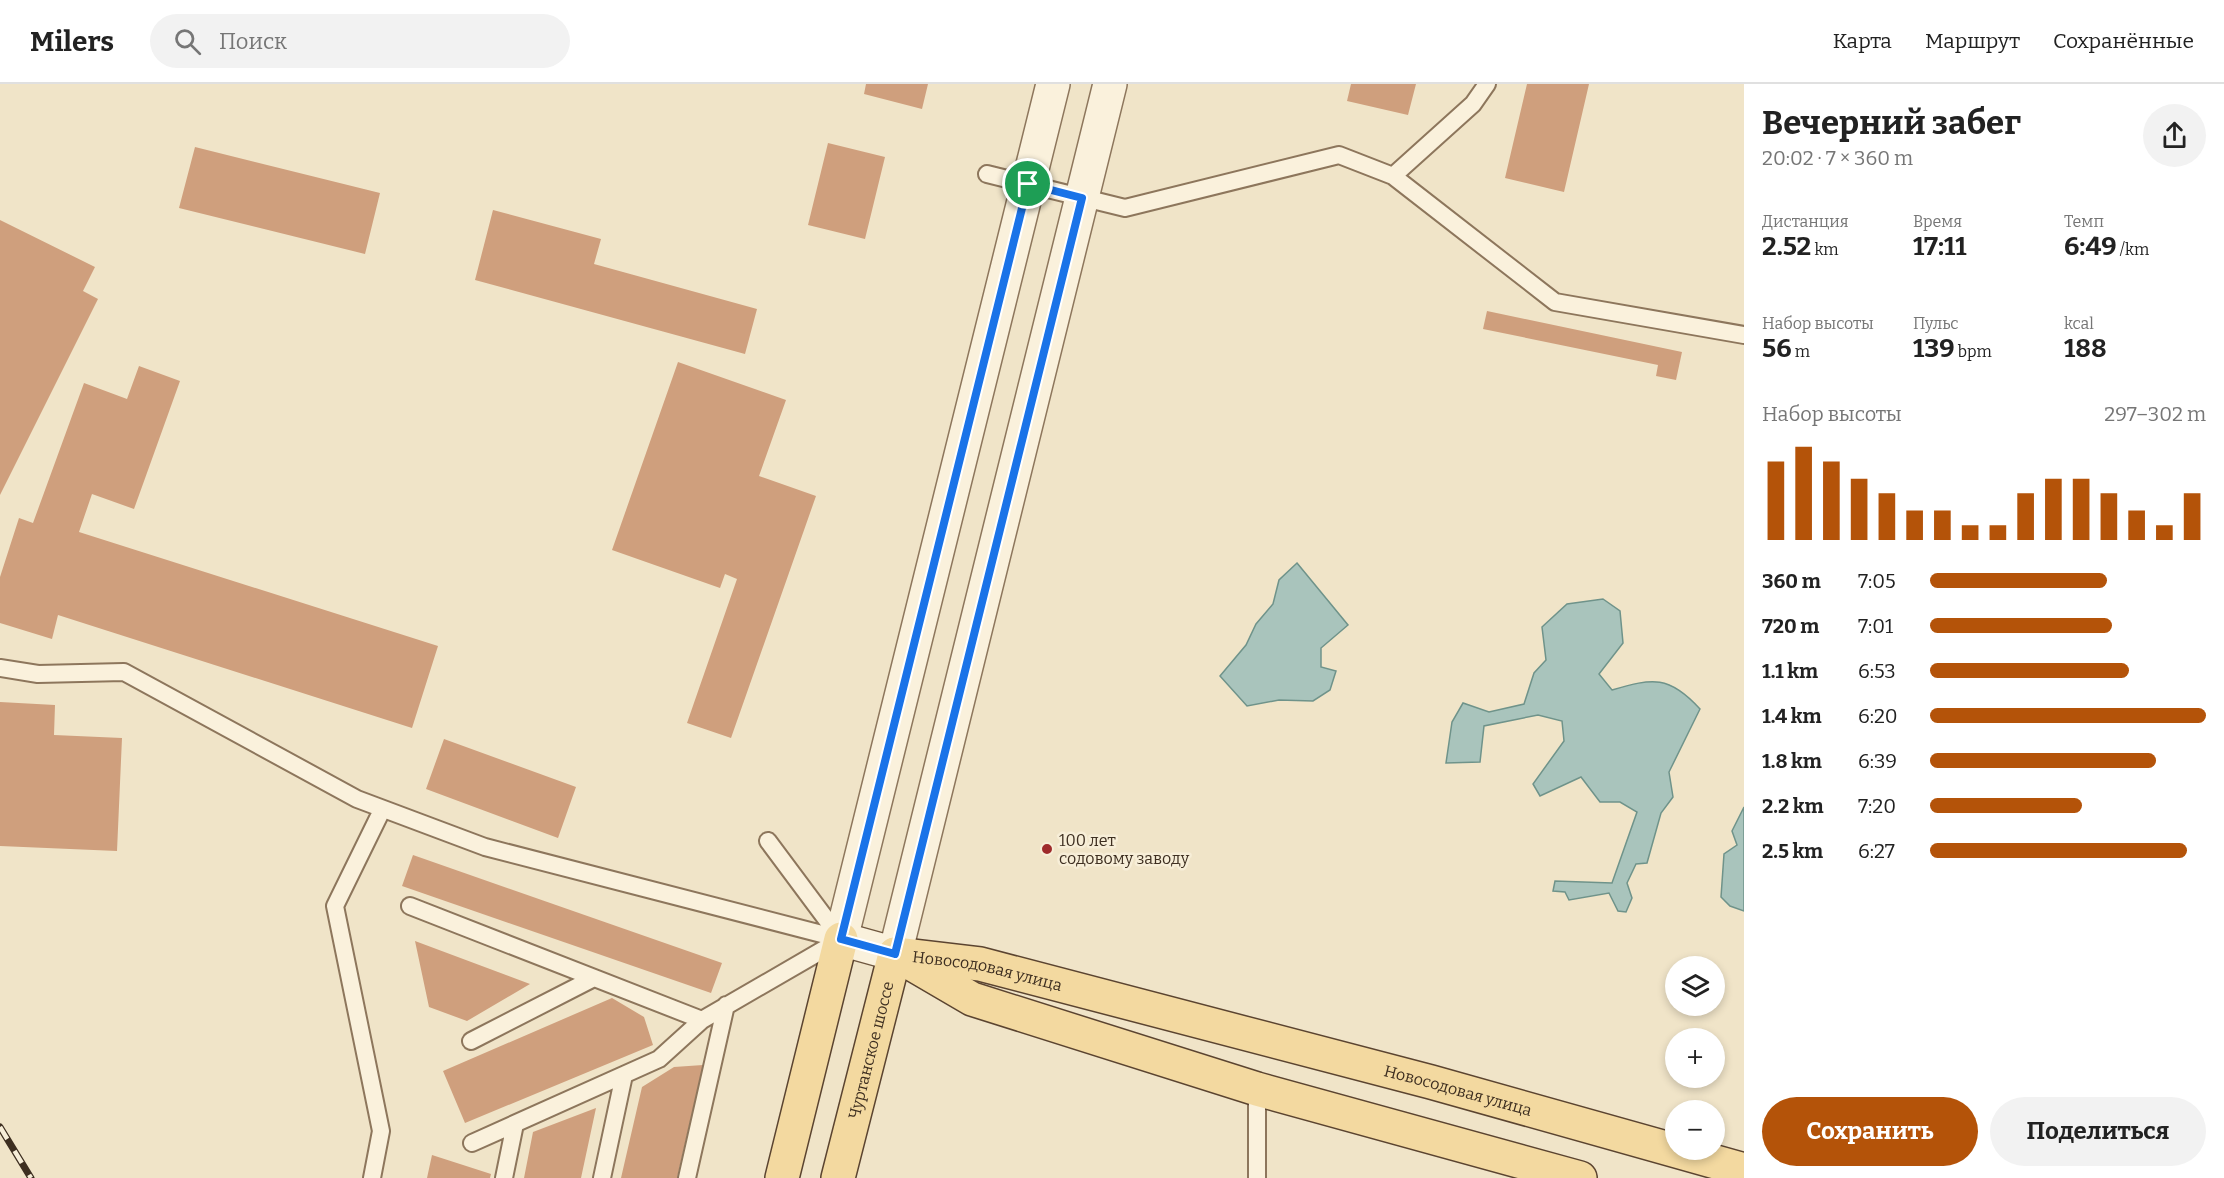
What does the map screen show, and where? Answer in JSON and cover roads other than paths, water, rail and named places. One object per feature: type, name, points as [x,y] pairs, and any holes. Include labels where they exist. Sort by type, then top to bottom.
[{"type":"main road","points":[[782,1178],[841,939]]},
{"type":"main road","name":"Новосодовая улица","points":[[895,954],[972,999],[1257,1089],[1580,1178]]},
{"type":"main road","name":"Новосодовая улица","points":[[895,954],[980,964],[1431,1082],[1744,1170]]},
{"type":"main road","name":"Чуртанское шоссе","points":[[838,1178],[895,954]]},
{"type":"street","points":[[895,954],[841,939],[1053,84]]},
{"type":"street","name":"Чуртанское шоссе","points":[[895,954],[1110,84]]},
{"type":"lane","points":[[1393,176],[1473,104],[1488,84]]},
{"type":"lane","points":[[987,174],[1125,208],[1339,155],[1393,176],[1555,302],[1744,335]]},
{"type":"lane","points":[[0,668],[38,674],[124,672],[357,799],[484,848],[841,939]]},
{"type":"lane","points":[[372,1178],[381,1131],[335,906],[382,810]]},
{"type":"lane","points":[[768,841],[841,939]]},
{"type":"lane","points":[[410,906],[702,1020]]},
{"type":"lane","points":[[472,1143],[659,1059],[702,1020],[841,939]]},
{"type":"lane","points":[[471,1041],[594,978]]},
{"type":"lane","points":[[687,1178],[726,1005]]},
{"type":"lane","points":[[602,1178],[624,1075]]},
{"type":"lane","points":[[1257,1089],[1257,1178]]},
{"type":"lane","points":[[504,1178],[515,1124]]},
{"type":"water","points":[[1297,563],[1348,625],[1321,648],[1321,667],[1336,671],[1330,690],[1313,701],[1279,700],[1247,706],[1220,676],[1246,645],[1256,624],[1273,604],[1279,580]]},
{"type":"water","points":[[1603,599],[1620,611],[1623,643],[1599,674],[1612,690],[1639,683],[1660,682],[1679,690],[1700,709],[1669,772],[1673,797],[1661,813],[1647,863],[1636,864],[1627,883],[1632,898],[1626,912],[1618,911],[1609,893],[1569,900],[1565,892],[1553,891],[1555,881],[1612,883],[1637,812],[1620,802],[1600,802],[1581,777],[1540,796],[1533,784],[1564,741],[1562,721],[1538,715],[1484,726],[1480,762],[1446,763],[1452,722],[1463,703],[1489,712],[1524,704],[1534,673],[1546,660],[1542,627],[1567,604]]},
{"type":"water","points":[[1744,807],[1744,911],[1730,906],[1721,897],[1724,854],[1737,845],[1732,831]]},
{"type":"railway","points":[[0,1127],[31,1178]]},
{"type":"place","name":"100 лет содовому заводу","points":[[1047,849]]}]
